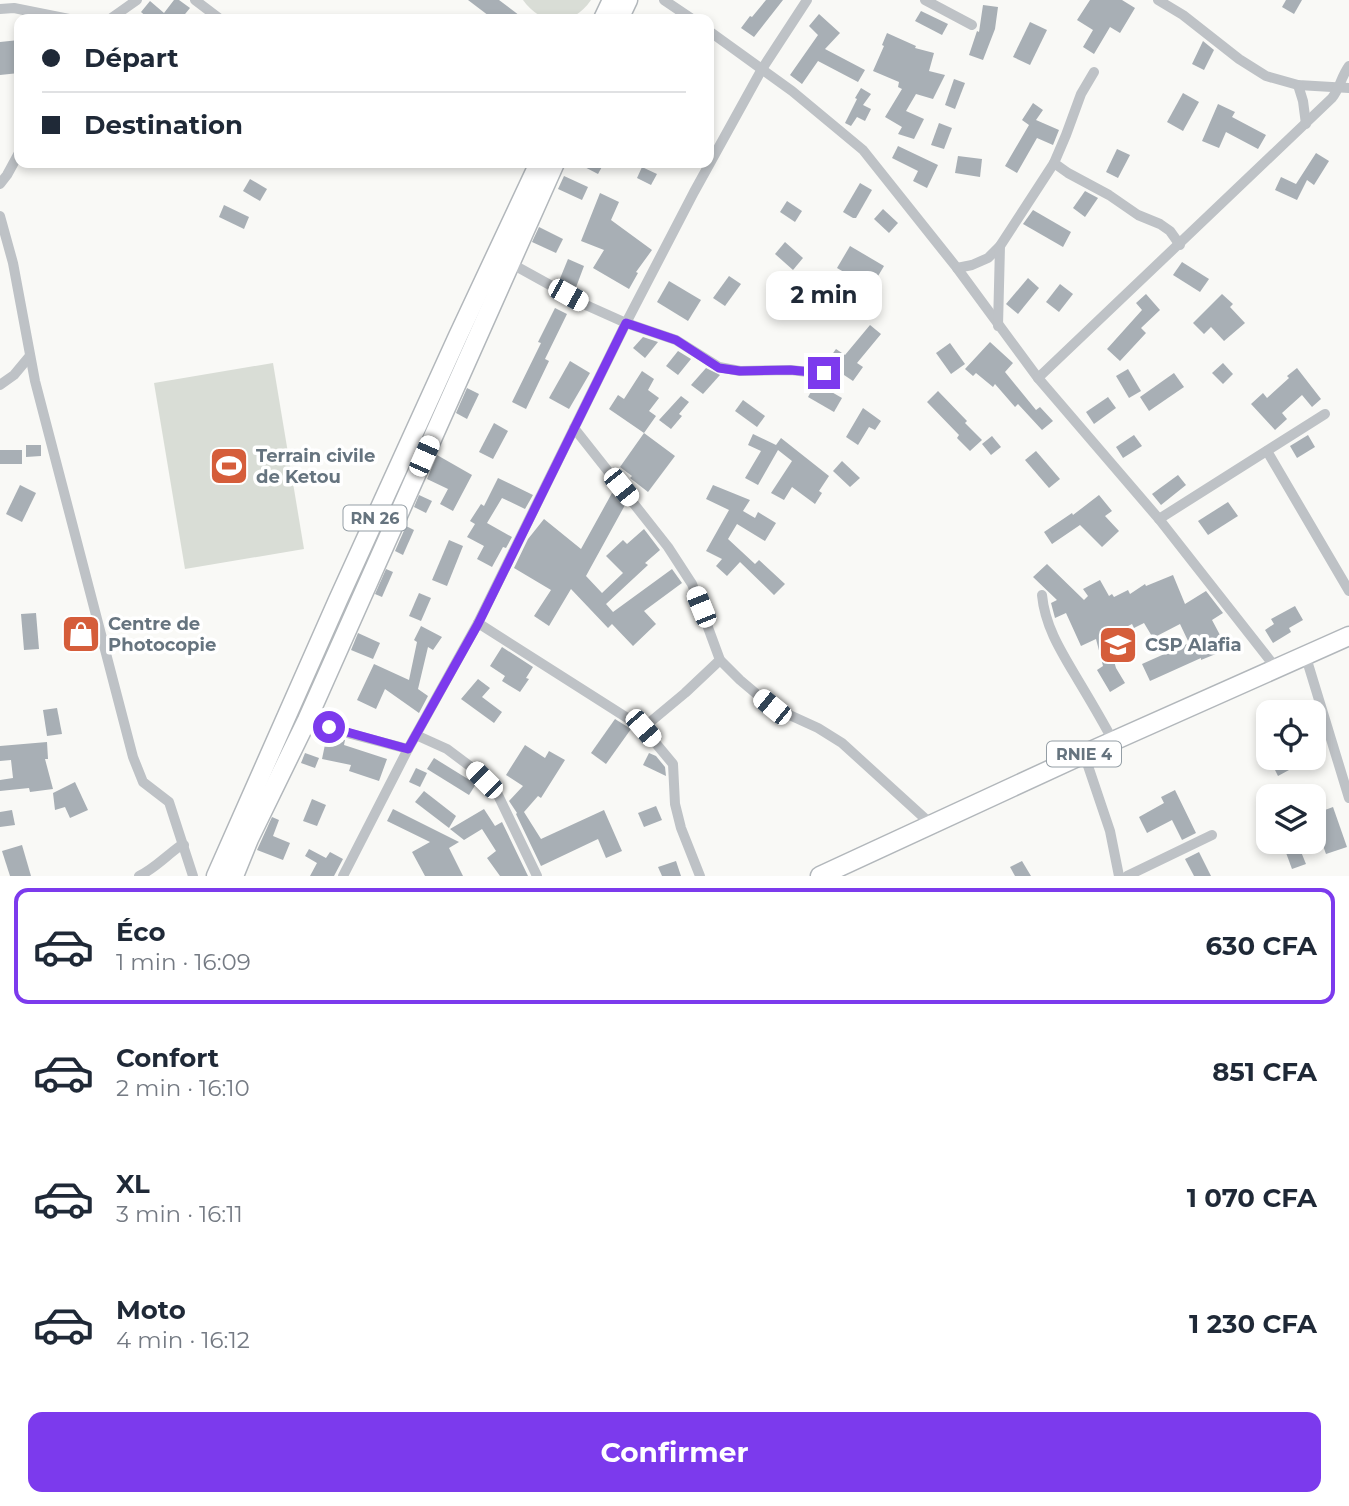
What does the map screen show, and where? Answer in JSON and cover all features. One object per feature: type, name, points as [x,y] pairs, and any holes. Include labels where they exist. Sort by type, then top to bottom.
[{"type":"main road","name":"RN 26","points":[[216,876],[338,600],[537,168]]},
{"type":"main road","name":"RN 26","points":[[234,876],[307,720],[510,263],[538,168]]},
{"type":"main road","name":"RNIE 4","points":[[820,876],[1349,636]]},
{"type":"street","points":[[117,14],[137,0]]},
{"type":"street","points":[[195,0],[213,14]]},
{"type":"street","points":[[664,0],[684,14]]},
{"type":"street","points":[[714,156],[762,69],[807,0]]},
{"type":"street","points":[[925,0],[972,25]]},
{"type":"street","points":[[1158,0],[1184,15],[1266,76],[1298,85],[1344,88]]},
{"type":"street","points":[[0,9],[16,4],[51,14]]},
{"type":"street","points":[[714,35],[823,115],[863,150],[957,268],[1038,378],[1159,519],[1276,668]]},
{"type":"street","points":[[1344,88],[1341,79],[1349,66]]},
{"type":"street","points":[[957,268],[988,258],[1000,246],[1054,163],[1081,94],[1094,72]]},
{"type":"street","points":[[1298,85],[1306,124]]},
{"type":"street","points":[[1038,378],[1344,88]]},
{"type":"street","points":[[0,184],[14,163]]},
{"type":"street","points":[[1054,163],[1138,215],[1160,224],[1170,231],[1180,245]]},
{"type":"street","points":[[343,876],[408,749],[478,624],[626,323],[707,168]]},
{"type":"street","points":[[0,216],[13,263],[29,357],[133,757],[142,782],[169,802],[193,876]]},
{"type":"street","points":[[998,326],[1000,246]]},
{"type":"street","points":[[510,263],[587,306],[676,340],[719,368],[824,373]]},
{"type":"street","points":[[0,385],[14,375],[29,357]]},
{"type":"street","points":[[14,375],[35,381]]},
{"type":"street","points":[[1159,519],[1325,414]]},
{"type":"street","points":[[574,428],[668,547],[692,584],[720,660],[772,707],[842,743],[931,824]]},
{"type":"street","points":[[1266,451],[1349,591]]},
{"type":"street","points":[[1042,595],[1048,624],[1060,649],[1114,741]]},
{"type":"street","points":[[478,624],[643,728],[673,764],[678,816],[701,876]]},
{"type":"street","points":[[1306,654],[1349,798]]},
{"type":"street","points":[[643,728],[720,660]]},
{"type":"street","points":[[307,720],[408,749]]},
{"type":"street","points":[[416,735],[447,750],[471,767],[496,793],[537,876]]},
{"type":"street","points":[[1084,754],[1110,831],[1119,876]]},
{"type":"street","points":[[1127,876],[1212,835]]},
{"type":"street","points":[[146,875],[170,853],[184,845]]},
{"type":"shaded area","points":[[523,0],[591,0],[576,14],[538,14]]},
{"type":"shaded area","name":"Terrain civile de Ketou","points":[[273,363],[304,549],[185,569],[154,383]]},
{"type":"building","points":[[174,0],[179,0],[190,8],[185,14],[141,12],[150,1],[164,13]]},
{"type":"building","points":[[468,0],[499,0],[517,14],[486,14]]},
{"type":"building","points":[[766,0],[783,0],[754,37],[741,28]]},
{"type":"building","points":[[1090,0],[1122,0],[1135,8],[1120,33],[1110,27],[1094,54],[1083,47],[1093,30],[1077,20]]},
{"type":"building","points":[[1286,0],[1302,0],[1294,14],[1282,7]]},
{"type":"building","points":[[983,5],[998,7],[995,29],[983,60],[969,55],[977,31],[979,32]]},
{"type":"building","points":[[921,11],[948,24],[942,35],[915,21]]},
{"type":"building","points":[[819,14],[840,33],[825,49],[865,70],[858,82],[818,61],[802,84],[790,75],[818,35],[809,26]]},
{"type":"building","points":[[1030,22],[1047,30],[1030,65],[1013,57]]},
{"type":"building","points":[[887,33],[916,46],[915,48],[934,53],[929,71],[945,75],[933,99],[916,94],[906,111],[924,119],[914,139],[898,134],[902,127],[885,117],[902,89],[898,87],[899,82],[873,71]]},
{"type":"building","points":[[14,41],[14,74],[0,75],[0,42]]},
{"type":"building","points":[[1203,41],[1214,50],[1204,70],[1192,64]]},
{"type":"building","points":[[954,79],[965,83],[955,109],[945,105]]},
{"type":"building","points":[[861,88],[871,94],[863,105],[871,109],[865,121],[857,117],[851,126],[845,123]]},
{"type":"building","points":[[1183,93],[1199,102],[1183,131],[1167,122]]},
{"type":"building","points":[[1033,103],[1043,110],[1036,120],[1059,130],[1053,145],[1037,138],[1017,173],[1005,166],[1029,125],[1022,120]]},
{"type":"building","points":[[1218,104],[1235,112],[1232,117],[1266,135],[1258,149],[1226,132],[1219,148],[1202,141]]},
{"type":"building","points":[[939,123],[952,128],[944,149],[931,145]]},
{"type":"building","points":[[898,146],[938,165],[927,188],[913,181],[918,171],[892,158]]},
{"type":"building","points":[[1117,149],[1130,155],[1118,178],[1106,172]]},
{"type":"building","points":[[1316,153],[1329,161],[1314,185],[1307,180],[1297,200],[1275,190],[1281,177],[1296,184]]},
{"type":"building","points":[[958,156],[982,159],[980,177],[955,173]]},
{"type":"building","points":[[587,168],[601,168],[598,174]]},
{"type":"building","points":[[642,168],[657,174],[651,185],[637,178]]},
{"type":"building","points":[[564,176],[588,187],[582,200],[558,189]]},
{"type":"building","points":[[250,179],[267,189],[260,201],[243,191]]},
{"type":"building","points":[[860,183],[872,190],[856,218],[853,218],[843,212]]},
{"type":"building","points":[[1085,191],[1098,198],[1085,217],[1073,208]]},
{"type":"building","points":[[600,193],[619,202],[611,220],[652,250],[636,272],[638,273],[629,289],[593,268],[604,250],[581,241]]},
{"type":"building","points":[[787,201],[802,211],[795,222],[780,212]]},
{"type":"building","points":[[224,205],[249,217],[244,229],[219,217]]},
{"type":"building","points":[[883,209],[898,223],[889,233],[874,219]]},
{"type":"building","points":[[1033,210],[1071,232],[1063,247],[1023,224]]},
{"type":"building","points":[[539,227],[563,239],[556,253],[532,242]]},
{"type":"building","points":[[785,242],[803,258],[793,270],[775,254]]},
{"type":"building","points":[[850,246],[884,266],[871,288],[837,268]]},
{"type":"building","points":[[568,259],[584,266],[575,290],[559,281]]},
{"type":"building","points":[[1182,262],[1209,279],[1200,292],[1173,275]]},
{"type":"building","points":[[729,276],[741,284],[725,306],[713,298]]},
{"type":"building","points":[[1028,278],[1039,288],[1018,314],[1006,304]]},
{"type":"building","points":[[669,281],[701,300],[688,321],[657,302]]},
{"type":"building","points":[[1060,284],[1073,294],[1059,312],[1046,302]]},
{"type":"building","points":[[1146,294],[1160,310],[1141,328],[1146,333],[1120,361],[1107,349],[1142,310],[1136,303]]},
{"type":"building","points":[[1222,294],[1233,304],[1230,307],[1245,323],[1224,341],[1211,327],[1204,334],[1193,323]]},
{"type":"building","points":[[555,308],[567,314],[545,359],[549,361],[526,409],[512,402]]},
{"type":"building","points":[[870,325],[881,334],[857,363],[863,367],[853,381],[826,363],[836,349],[845,355]]},
{"type":"building","points":[[643,337],[658,342],[645,358],[633,348]]},
{"type":"building","points":[[990,342],[1013,363],[1005,372],[1036,410],[1040,407],[1053,421],[1042,430],[1018,404],[1015,407],[995,384],[993,387],[976,373],[973,376],[965,369]]},
{"type":"building","points":[[950,343],[965,364],[951,374],[936,353]]},
{"type":"building","points":[[678,351],[691,359],[678,375],[666,366]]},
{"type":"building","points":[[570,361],[590,373],[569,409],[549,398]]},
{"type":"building","points":[[1223,363],[1233,374],[1223,384],[1212,373]]},
{"type":"building","points":[[706,368],[720,375],[703,394],[691,385]]},
{"type":"building","points":[[1297,368],[1321,399],[1312,407],[1302,395],[1282,413],[1287,419],[1275,430],[1251,404],[1263,393],[1267,398]]},
{"type":"building","points":[[1128,369],[1141,391],[1129,398],[1116,376]]},
{"type":"building","points":[[642,371],[654,379],[648,390],[659,398],[649,411],[656,416],[644,433],[609,409],[618,395],[624,399]]},
{"type":"building","points":[[1174,373],[1184,387],[1149,411],[1140,397]]},
{"type":"building","points":[[816,383],[842,398],[834,412],[808,397]]},
{"type":"building","points":[[467,388],[479,394],[467,419],[456,413]]},
{"type":"building","points":[[938,391],[982,440],[970,451],[957,438],[959,435],[927,402]]},
{"type":"building","points":[[681,396],[689,402],[671,429],[659,420]]},
{"type":"building","points":[[1108,397],[1116,408],[1094,424],[1086,412]]},
{"type":"building","points":[[743,400],[765,416],[757,427],[735,411]]},
{"type":"building","points":[[863,408],[881,421],[875,430],[869,427],[858,445],[846,437]]},
{"type":"building","points":[[494,423],[508,431],[493,459],[479,452]]},
{"type":"building","points":[[644,433],[675,456],[648,492],[620,467]]},
{"type":"building","points":[[753,434],[776,445],[781,438],[829,476],[819,491],[822,493],[815,504],[792,487],[784,500],[771,493],[792,461],[778,450],[758,485],[745,478],[761,451],[748,445]]},
{"type":"building","points":[[1134,435],[1142,446],[1123,458],[1116,447]]},
{"type":"building","points":[[1308,435],[1315,447],[1297,458],[1290,446]]},
{"type":"building","points":[[992,436],[1001,447],[991,455],[982,444]]},
{"type":"building","points":[[26,445],[41,445],[41,456],[26,457]]},
{"type":"building","points":[[0,450],[22,450],[22,464],[0,464]]},
{"type":"building","points":[[1036,451],[1060,479],[1049,488],[1025,460]]},
{"type":"building","points":[[437,455],[472,475],[453,511],[440,504],[448,489],[427,479]]},
{"type":"building","points":[[842,461],[860,478],[850,487],[833,471]]},
{"type":"building","points":[[1178,475],[1186,485],[1161,505],[1152,494]]},
{"type":"building","points":[[498,478],[533,495],[525,509],[502,498],[487,523],[512,537],[492,567],[477,559],[484,546],[467,537],[475,524],[470,521],[481,504],[484,506]]},
{"type":"building","points":[[20,485],[36,493],[22,522],[6,514]]},
{"type":"building","points":[[713,485],[750,500],[743,511],[755,518],[758,512],[776,523],[765,541],[737,524],[728,539],[755,564],[759,560],[785,584],[774,595],[740,562],[727,576],[716,566],[722,559],[706,551],[729,510],[706,499]]},
{"type":"building","points":[[612,493],[625,505],[586,576],[602,593],[623,573],[606,556],[623,540],[627,544],[644,529],[660,550],[645,563],[648,565],[606,604],[613,612],[672,569],[682,583],[644,611],[656,624],[633,646],[612,624],[608,628],[571,589],[549,626],[534,616],[551,590],[514,568],[528,539],[544,519],[581,549]]},
{"type":"building","points":[[419,495],[432,501],[426,513],[414,507]]},
{"type":"building","points":[[1099,495],[1112,511],[1105,516],[1119,531],[1102,547],[1080,525],[1052,544],[1044,532]]},
{"type":"building","points":[[1228,502],[1238,516],[1208,535],[1198,521]]},
{"type":"building","points":[[406,526],[414,530],[403,555],[395,551]]},
{"type":"building","points":[[449,540],[463,546],[447,586],[432,580]]},
{"type":"building","points":[[1047,564],[1084,600],[1088,596],[1083,589],[1100,580],[1109,596],[1112,594],[1114,597],[1128,590],[1130,594],[1145,584],[1146,586],[1173,575],[1185,604],[1206,591],[1223,613],[1212,620],[1228,649],[1150,681],[1142,664],[1189,643],[1180,624],[1153,638],[1144,623],[1134,628],[1132,624],[1107,637],[1116,668],[1125,683],[1110,692],[1097,670],[1103,666],[1096,639],[1081,646],[1066,613],[1055,618],[1051,603],[1057,600],[1033,577]]},
{"type":"building","points":[[386,569],[393,572],[382,597],[375,594]]},
{"type":"building","points":[[419,593],[431,598],[421,621],[409,616]]},
{"type":"building","points":[[1295,606],[1303,620],[1289,628],[1291,632],[1273,643],[1265,630],[1274,624],[1271,619]]},
{"type":"building","points":[[36,613],[39,649],[24,650],[21,614]]},
{"type":"building","points":[[421,626],[442,637],[433,650],[428,647],[418,689],[428,696],[419,713],[385,689],[376,709],[357,700],[374,664],[409,680],[417,642],[414,640]]},
{"type":"building","points":[[358,633],[380,643],[373,659],[351,650]]},
{"type":"building","points":[[502,647],[533,667],[520,692],[502,681],[505,676],[490,666]]},
{"type":"building","points":[[478,679],[490,688],[482,697],[502,712],[494,723],[461,699]]},
{"type":"building","points":[[57,708],[62,734],[47,736],[43,710]]},
{"type":"building","points":[[615,719],[631,729],[606,764],[591,753]]},
{"type":"building","points":[[327,735],[345,740],[344,745],[387,759],[379,781],[349,771],[351,765],[322,759]]},
{"type":"building","points":[[47,742],[48,759],[45,759],[53,789],[30,792],[29,788],[0,791],[0,780],[13,778],[11,760],[0,761],[0,746]]},
{"type":"building","points":[[525,745],[545,758],[549,751],[565,760],[541,798],[538,796],[524,812],[541,839],[604,810],[622,851],[606,858],[598,839],[541,866],[509,801],[523,786],[506,775]]},
{"type":"building","points":[[305,753],[319,758],[315,768],[301,763]]},
{"type":"building","points":[[649,753],[656,756],[665,767],[666,776],[643,765]]},
{"type":"building","points":[[434,758],[476,784],[469,795],[427,769]]},
{"type":"building","points":[[416,768],[427,773],[420,787],[409,782]]},
{"type":"building","points":[[1275,770],[1289,770],[1278,776]]},
{"type":"building","points":[[75,782],[88,810],[70,818],[65,807],[55,810],[53,793]]},
{"type":"building","points":[[1175,790],[1196,833],[1182,840],[1172,820],[1147,833],[1139,817],[1164,803],[1161,797]]},
{"type":"building","points":[[424,791],[456,816],[449,828],[415,802]]},
{"type":"building","points":[[312,799],[326,805],[317,826],[303,821]]},
{"type":"building","points":[[656,806],[662,820],[644,827],[638,813]]},
{"type":"building","points":[[1333,807],[1347,847],[1326,854],[1326,810]]},
{"type":"building","points":[[393,809],[459,842],[449,848],[463,876],[425,876],[412,852],[430,842],[387,821]]},
{"type":"building","points":[[484,809],[495,826],[502,822],[528,876],[500,876],[487,858],[496,851],[482,829],[464,840],[450,829]]},
{"type":"building","points":[[12,810],[15,825],[0,827],[0,812]]},
{"type":"building","points":[[272,817],[279,820],[273,836],[290,843],[283,860],[257,850]]},
{"type":"building","points":[[22,845],[31,876],[10,876],[2,851]]},
{"type":"building","points":[[309,849],[326,858],[330,852],[343,859],[334,876],[310,876],[317,863],[305,856]]},
{"type":"building","points":[[1199,852],[1211,876],[1194,876],[1185,859]]},
{"type":"building","points":[[1286,854],[1302,854],[1306,864],[1292,869]]},
{"type":"building","points":[[676,861],[681,876],[662,876],[658,867]]},
{"type":"building","points":[[1022,861],[1031,876],[1015,876],[1010,867]]},
{"type":"place","name":"Terrain civile de Ketou","points":[[229,466]]},
{"type":"place","name":"Centre de Photocopie","points":[[81,634]]},
{"type":"place","name":"CSP Alafia","points":[[1118,645]]},
{"type":"route","points":[[329,727],[408,749],[478,624],[626,323],[676,340],[719,368],[824,373]]}]
